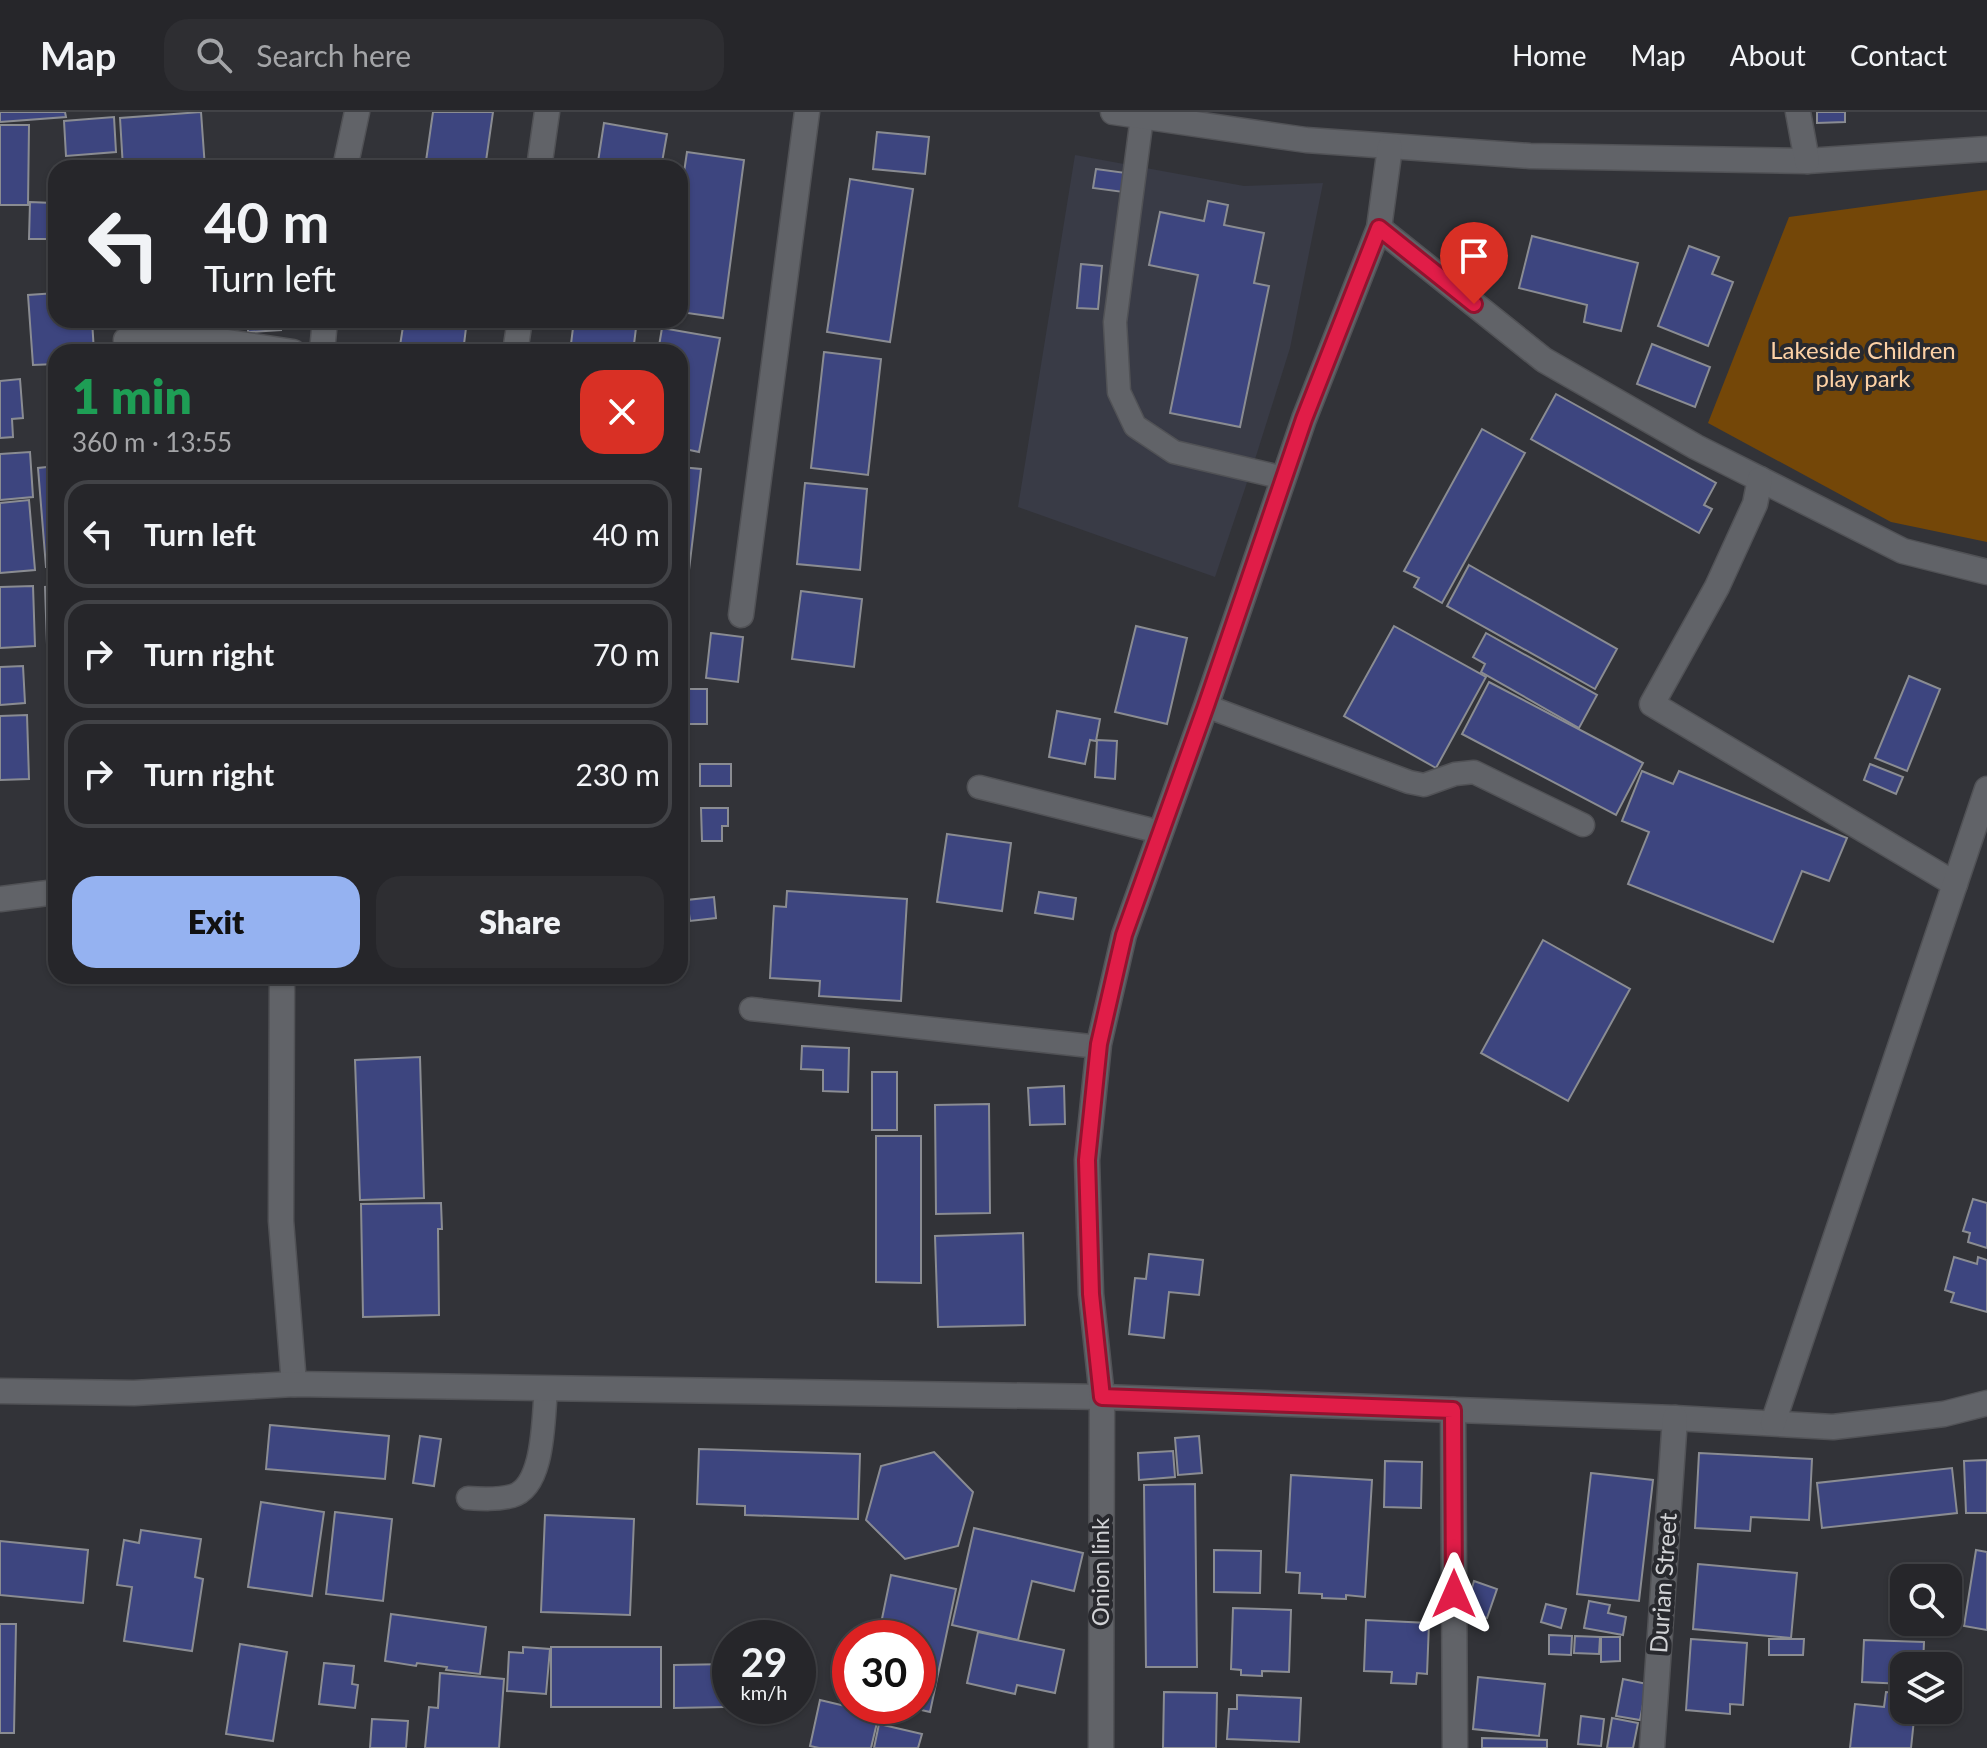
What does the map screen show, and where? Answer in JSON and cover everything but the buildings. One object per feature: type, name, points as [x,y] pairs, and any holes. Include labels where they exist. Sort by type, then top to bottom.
[{"type":"street","points":[[347,160],[357,112]]},
{"type":"street","points":[[540,160],[547,112]]},
{"type":"street","points":[[741,615],[807,112]]},
{"type":"street","points":[[1113,112],[1306,140],[1530,156],[1807,161],[1987,149]]},
{"type":"street","points":[[1798,112],[1807,161]]},
{"type":"street","points":[[1807,112],[1807,161]]},
{"type":"street","name":"Onion link","points":[[1101,1748],[1102,1397],[1091,1294],[1087,1160],[1099,1047],[1124,935],[1304,419],[1379,228],[1390,147]]},
{"type":"street","points":[[1379,228],[1544,360],[1696,447],[1903,551],[1987,572]]},
{"type":"street","points":[[126,340],[208,339],[241,344]]},
{"type":"street","points":[[1760,479],[1755,504],[1717,587],[1652,704],[1955,884]]},
{"type":"street","points":[[1773,1423],[1987,789]]},
{"type":"street","points":[[0,899],[48,893]]},
{"type":"street","points":[[282,984],[281,1221],[294,1384]]},
{"type":"street","points":[[0,1391],[134,1393],[294,1384],[1102,1397],[1675,1418],[1833,1427],[1944,1414],[1987,1403]]},
{"type":"street","points":[[1453,1410],[1455,1748]]},
{"type":"street","name":"Durian Street","points":[[1652,1748],[1675,1418]]},
{"type":"lane","points":[[1142,117],[1115,322],[1119,392],[1135,426],[1174,452],[1284,478]]},
{"type":"lane","points":[[1206,706],[1409,782],[1424,785],[1455,774],[1474,772],[1583,825]]},
{"type":"lane","points":[[979,787],[1160,832]]},
{"type":"lane","points":[[751,1009],[1099,1047]]},
{"type":"lane","points":[[468,1498],[514,1496],[526,1488],[536,1470],[541,1446],[546,1389]]},
{"type":"shaded area","points":[[1075,155],[1244,186],[1323,183],[1290,348],[1215,577],[1018,507]]},
{"type":"green space","name":"Lakeside Children play park","points":[[1987,190],[1987,542],[1891,522],[1708,423],[1789,217]]},
{"type":"route","points":[[1454,1594],[1453,1410],[1102,1397],[1091,1294],[1087,1160],[1099,1044],[1124,935],[1304,419],[1379,228],[1474,304]]}]
